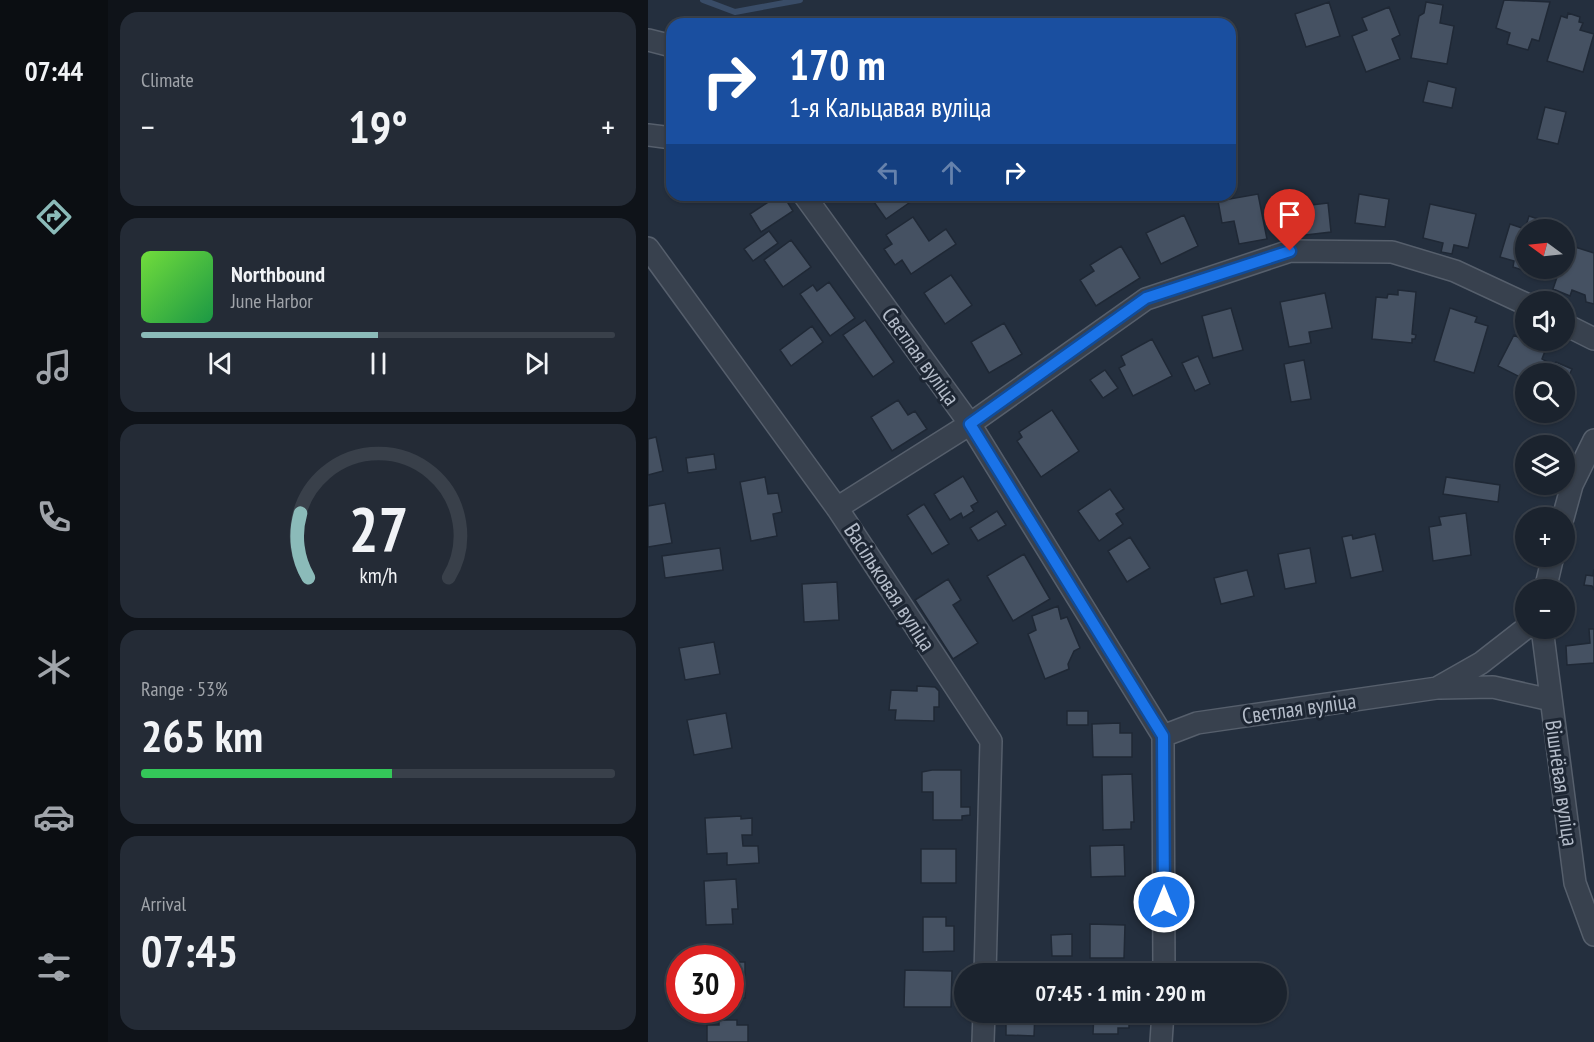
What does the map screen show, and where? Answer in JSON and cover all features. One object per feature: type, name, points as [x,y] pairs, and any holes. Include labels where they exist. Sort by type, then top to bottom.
[{"type":"street","points":[[648,40],[666,44]]},
{"type":"street","points":[[648,135],[666,137]]},
{"type":"street","name":"Светлая вуліца","points":[[808,201],[970,424],[1163,736],[1197,723],[1437,688],[1493,687],[1551,700]]},
{"type":"street","name":"Васільковая вуліца","points":[[648,249],[837,508],[991,741],[985,963]]},
{"type":"street","points":[[837,508],[970,424],[1146,298],[1290,251],[1392,252],[1455,272],[1515,299]]},
{"type":"street","points":[[648,279],[673,282]]},
{"type":"street","points":[[1575,330],[1594,339]]},
{"type":"street","points":[[1566,507],[1572,485],[1594,440]]},
{"type":"street","name":"Светлая вуліца","points":[[1437,688],[1481,663],[1515,637]]},
{"type":"street","name":"Вішнёвая вуліца","points":[[1543,639],[1575,883],[1594,935]]},
{"type":"street","points":[[1163,736],[1164,963]]},
{"type":"street","points":[[984,1023],[984,1042]]},
{"type":"street","points":[[1161,1042],[1162,1023]]},
{"type":"building","points":[[1504,0],[1550,2],[1539,41],[1532,39],[1528,50],[1507,44],[1510,33],[1496,28]]},
{"type":"building","points":[[1329,2],[1340,36],[1306,47],[1295,14]]},
{"type":"building","points":[[1426,2],[1443,5],[1440,23],[1454,26],[1447,64],[1411,58],[1419,16],[1424,13]]},
{"type":"building","points":[[1389,7],[1400,35],[1392,39],[1400,59],[1366,72],[1352,36],[1367,30],[1362,18]]},
{"type":"building","points":[[1568,13],[1580,17],[1579,22],[1583,23],[1580,30],[1594,34],[1583,72],[1547,61],[1561,16],[1567,18]]},
{"type":"building","points":[[1428,81],[1456,88],[1452,108],[1423,102]]},
{"type":"building","points":[[1545,107],[1566,112],[1558,144],[1537,139]]},
{"type":"building","points":[[1258,194],[1267,239],[1239,244],[1234,221],[1222,223],[1218,201],[1236,201],[1236,198]]},
{"type":"building","points":[[1359,194],[1389,199],[1385,227],[1355,223]]},
{"type":"building","points":[[770,201],[787,201],[793,211],[761,232],[750,214]]},
{"type":"building","points":[[873,201],[912,201],[886,219]]},
{"type":"building","points":[[1328,203],[1331,232],[1297,236],[1294,207]]},
{"type":"building","points":[[1430,204],[1476,214],[1468,248],[1454,245],[1452,254],[1441,252],[1443,243],[1423,238]]},
{"type":"building","points":[[1184,215],[1198,246],[1161,264],[1146,233]]},
{"type":"building","points":[[913,217],[929,241],[946,229],[956,244],[911,274],[902,260],[895,265],[884,249],[892,244],[886,235]]},
{"type":"building","points":[[1510,224],[1515,226],[1515,268],[1513,267],[1514,261],[1500,257]]},
{"type":"building","points":[[769,231],[778,243],[753,261],[744,249]]},
{"type":"building","points":[[791,240],[811,267],[783,287],[764,260]]},
{"type":"building","points":[[1121,246],[1140,278],[1096,306],[1080,280],[1094,271],[1090,265]]},
{"type":"building","points":[[1575,247],[1594,253],[1594,304],[1586,302],[1585,295],[1575,291],[1553,289],[1556,279],[1575,279]]},
{"type":"building","points":[[951,275],[972,305],[945,324],[924,293]]},
{"type":"building","points":[[829,282],[855,318],[830,336],[800,294],[813,285],[817,291]]},
{"type":"building","points":[[1398,290],[1416,292],[1412,334],[1416,335],[1415,339],[1412,339],[1412,343],[1372,339],[1376,297],[1387,298],[1388,294],[1398,295]]},
{"type":"building","points":[[1325,293],[1332,328],[1309,332],[1311,343],[1289,347],[1280,302]]},
{"type":"building","points":[[1231,308],[1243,350],[1213,358],[1202,316]]},
{"type":"building","points":[[1450,308],[1477,317],[1475,322],[1488,326],[1474,373],[1434,361]]},
{"type":"building","points":[[865,320],[894,362],[873,377],[843,335]]},
{"type":"building","points":[[1004,323],[1022,354],[989,373],[971,342]]},
{"type":"building","points":[[812,326],[823,342],[791,366],[780,350]]},
{"type":"building","points":[[1514,335],[1515,351],[1545,351],[1542,359],[1549,363],[1515,363],[1515,374],[1498,366]]},
{"type":"building","points":[[1152,339],[1172,376],[1133,396],[1119,368],[1125,365],[1121,356]]},
{"type":"building","points":[[1198,356],[1210,384],[1195,391],[1182,363]]},
{"type":"building","points":[[1304,360],[1311,399],[1291,402],[1284,364]]},
{"type":"building","points":[[1105,370],[1118,388],[1103,398],[1090,380]]},
{"type":"building","points":[[898,400],[908,415],[915,411],[927,429],[892,451],[871,417]]},
{"type":"building","points":[[1052,410],[1079,451],[1041,477],[1017,441],[1022,437],[1019,432]]},
{"type":"building","points":[[656,437],[663,471],[648,475],[648,439]]},
{"type":"building","points":[[714,454],[716,469],[688,473],[686,458]]},
{"type":"building","points":[[963,476],[978,502],[971,506],[974,511],[963,518],[961,513],[950,520],[934,494]]},
{"type":"building","points":[[765,477],[768,494],[778,493],[782,512],[773,514],[777,536],[751,541],[740,482]]},
{"type":"building","points":[[1446,477],[1500,485],[1498,502],[1443,494]]},
{"type":"building","points":[[1110,489],[1124,509],[1116,514],[1123,524],[1099,541],[1078,511]]},
{"type":"building","points":[[665,503],[672,543],[648,547],[648,506]]},
{"type":"building","points":[[924,504],[949,544],[932,554],[907,515]]},
{"type":"building","points":[[997,511],[1006,525],[978,541],[970,528]]},
{"type":"building","points":[[1466,513],[1471,555],[1433,561],[1429,527],[1441,525],[1439,517]]},
{"type":"building","points":[[1375,534],[1383,571],[1351,578],[1342,537],[1352,535],[1353,539]]},
{"type":"building","points":[[1130,537],[1150,568],[1127,582],[1108,551]]},
{"type":"building","points":[[720,548],[723,570],[665,578],[662,556]]},
{"type":"building","points":[[1310,548],[1316,583],[1285,589],[1278,554]]},
{"type":"building","points":[[1024,554],[1050,599],[1013,621],[987,576]]},
{"type":"building","points":[[1594,569],[1594,590],[1592,586],[1584,585],[1586,575],[1593,576]]},
{"type":"building","points":[[1247,570],[1254,596],[1221,604],[1214,578]]},
{"type":"building","points":[[948,579],[961,600],[953,605],[978,643],[953,659],[915,600]]},
{"type":"building","points":[[837,582],[839,620],[804,622],[802,584]]},
{"type":"building","points":[[1058,606],[1061,619],[1067,617],[1080,648],[1074,651],[1068,664],[1069,669],[1045,679],[1028,634],[1036,630],[1032,616]]},
{"type":"building","points":[[1589,629],[1594,629],[1594,663],[1567,665],[1566,646],[1590,643]]},
{"type":"building","points":[[714,642],[720,674],[685,680],[679,648]]},
{"type":"building","points":[[917,686],[935,687],[939,691],[939,707],[934,707],[934,721],[895,720],[896,710],[889,710],[891,690],[917,691]]},
{"type":"building","points":[[1067,711],[1088,711],[1088,725],[1067,725]]},
{"type":"building","points":[[726,713],[732,748],[694,755],[687,720]]},
{"type":"building","points":[[1120,723],[1120,733],[1132,733],[1132,757],[1093,757],[1092,724]]},
{"type":"building","points":[[961,770],[961,807],[970,807],[970,815],[962,816],[962,820],[933,820],[933,792],[922,792],[922,772]]},
{"type":"building","points":[[1132,774],[1134,822],[1131,822],[1131,829],[1103,830],[1102,775]]},
{"type":"building","points":[[741,816],[741,819],[752,818],[752,835],[742,835],[743,846],[758,846],[759,863],[727,865],[727,853],[707,854],[705,818]]},
{"type":"building","points":[[1124,845],[1125,876],[1091,877],[1090,846]]},
{"type":"building","points":[[921,849],[956,849],[956,883],[921,883]]},
{"type":"building","points":[[736,879],[738,909],[732,909],[733,924],[706,925],[704,881]]},
{"type":"building","points":[[923,917],[946,917],[946,926],[954,926],[954,951],[923,952]]},
{"type":"building","points":[[1090,924],[1125,925],[1124,958],[1090,958]]},
{"type":"building","points":[[1072,934],[1072,956],[1052,956],[1051,935]]},
{"type":"building","points":[[744,962],[745,962],[744,998]]},
{"type":"building","points":[[905,970],[952,971],[951,1007],[904,1007]]},
{"type":"building","points":[[719,1023],[737,1023],[737,1025],[748,1025],[748,1042],[707,1042],[707,1025],[719,1025]]},
{"type":"building","points":[[1006,1023],[1035,1023],[1034,1036],[1006,1035]]},
{"type":"building","points":[[1094,1023],[1129,1023],[1129,1028],[1118,1028],[1118,1034],[1093,1034]]},
{"type":"waterway","points":[[703,0],[735,12],[800,0]]},
{"type":"route","points":[[1164,902],[1163,736],[970,424],[1146,298],[1290,251]]}]
